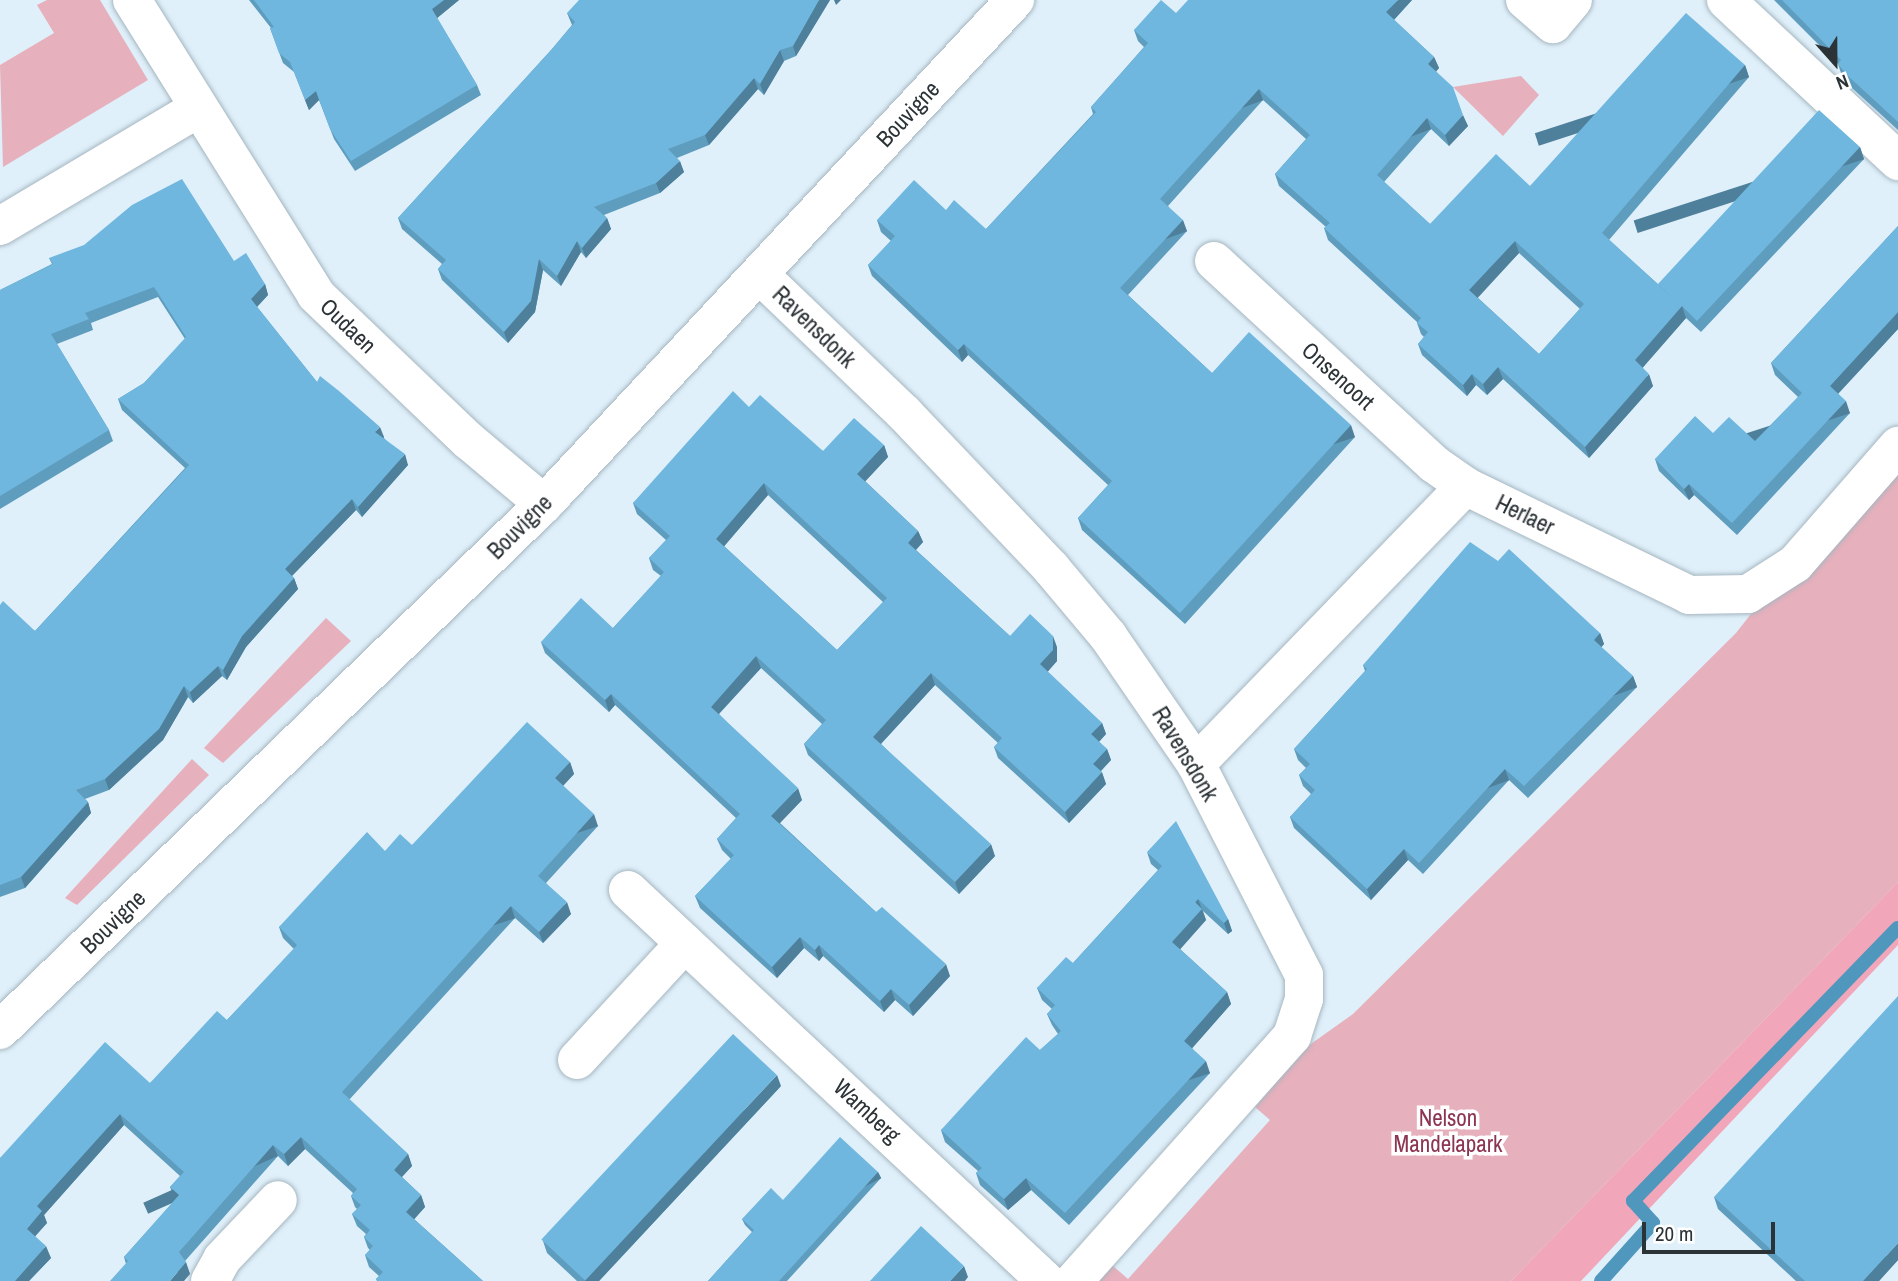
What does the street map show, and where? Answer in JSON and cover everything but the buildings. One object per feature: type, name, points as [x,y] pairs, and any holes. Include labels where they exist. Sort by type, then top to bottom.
[{"type":"street","name":"Oudaen","points":[[132,0],[316,295],[469,441],[544,505]]},
{"type":"street","name":"Bouvigne","points":[[0,1030],[544,505],[1015,0]]},
{"type":"street","points":[[1525,0],[1553,24],[1573,0]]},
{"type":"street","points":[[1726,0],[1898,161]]},
{"type":"street","points":[[0,226],[198,107]]},
{"type":"street","name":"Onsenoort","points":[[1214,261],[1434,464],[1465,486]]},
{"type":"street","name":"Ravensdonk","points":[[760,275],[904,413],[1051,568],[1108,636],[1196,764],[1304,975],[1304,999],[1292,1036],[1074,1281]]},
{"type":"street","name":"Herlaer","points":[[1465,486],[1689,595],[1748,593],[1795,564],[1898,446]]},
{"type":"street","points":[[1196,764],[1465,486]]},
{"type":"street","name":"Wamberg","points":[[628,890],[1046,1281]]},
{"type":"street","points":[[577,1060],[685,943]]},
{"type":"street","points":[[209,1281],[222,1259],[278,1200]]},
{"type":"green space","points":[[47,0],[100,0],[148,80],[3,167],[0,65],[54,33],[37,5]]},
{"type":"green space","points":[[1521,76],[1539,95],[1503,136],[1453,87]]},
{"type":"green space","name":"Nelson Mandelapark","points":[[1898,461],[1898,882],[1511,1281],[1098,1281],[1112,1265],[1128,1279],[1270,1120],[1255,1107],[1308,1046],[1353,1014],[1736,633],[1776,582]]},
{"type":"green space","points":[[326,618],[351,641],[223,763],[204,748]]},
{"type":"green space","points":[[192,759],[209,775],[77,905],[65,898]]},
{"type":"shaded area","points":[[1898,882],[1898,945],[1581,1281],[1511,1281]]},
{"type":"waterway","points":[[1601,1281],[1653,1223],[1633,1201],[1898,928]]}]
